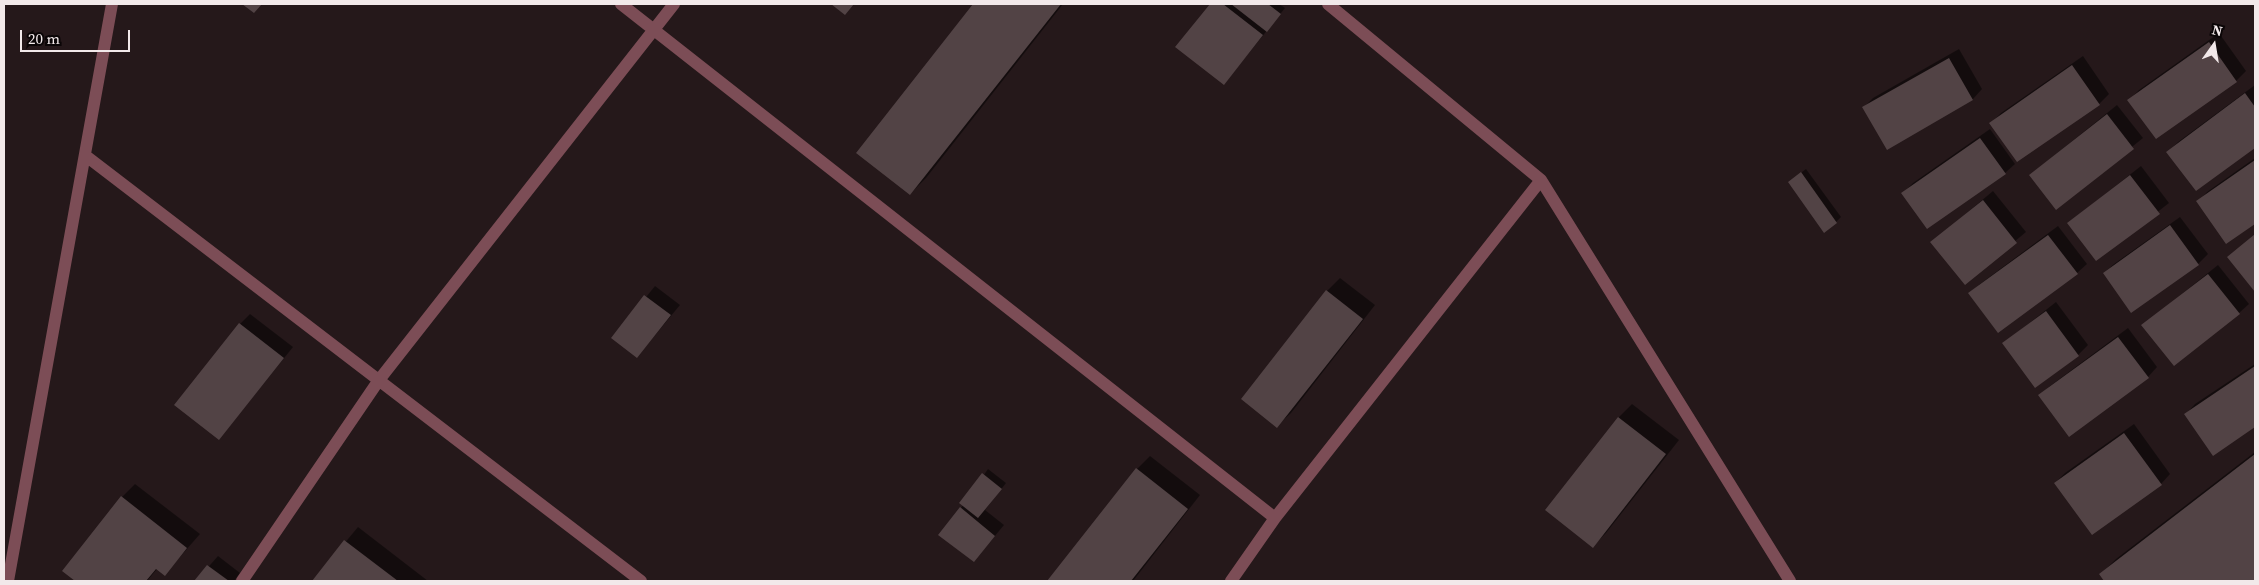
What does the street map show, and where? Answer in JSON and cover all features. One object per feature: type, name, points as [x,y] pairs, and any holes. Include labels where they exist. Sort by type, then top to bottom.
[{"type":"street","points":[[8,581],[112,4]]},
{"type":"street","points":[[620,4],[1275,518]]},
{"type":"street","points":[[242,581],[379,380],[674,4]]},
{"type":"street","points":[[1328,4],[1541,180],[1790,581]]},
{"type":"street","points":[[86,156],[641,581]]},
{"type":"street","points":[[1232,581],[1275,518],[1541,180]]},
{"type":"building","points":[[242,4],[262,4],[254,13]]},
{"type":"building","points":[[831,4],[854,4],[845,15]]},
{"type":"building","points":[[973,4],[1061,4],[910,195],[856,153]]},
{"type":"building","points":[[1210,4],[1223,4],[1263,35],[1224,85],[1175,47]]},
{"type":"building","points":[[1231,4],[1268,4],[1281,14],[1267,32]]},
{"type":"building","points":[[2209,42],[2237,82],[2156,139],[2127,100]]},
{"type":"building","points":[[1949,58],[1973,100],[1887,150],[1862,107]]},
{"type":"building","points":[[2072,65],[2100,105],[2017,162],[1989,123]]},
{"type":"building","points":[[2245,93],[2255,107],[2255,148],[2196,191],[2166,152]]},
{"type":"building","points":[[2107,114],[2134,149],[2056,210],[2029,175]]},
{"type":"building","points":[[1980,138],[2006,174],[1927,229],[1901,193]]},
{"type":"building","points":[[2255,160],[2255,224],[2226,244],[2196,201]]},
{"type":"building","points":[[1801,172],[1837,223],[1824,233],[1788,182]]},
{"type":"building","points":[[2130,175],[2160,214],[2096,261],[2067,223]]},
{"type":"building","points":[[1983,200],[2017,243],[1965,285],[1930,242]]},
{"type":"building","points":[[2170,225],[2199,265],[2131,313],[2103,273]]},
{"type":"building","points":[[2255,234],[2255,292],[2227,257]]},
{"type":"building","points":[[2048,235],[2078,274],[1998,333],[1968,293]]},
{"type":"building","points":[[2208,274],[2240,314],[2174,366],[2141,325]]},
{"type":"building","points":[[1326,290],[1363,319],[1277,428],[1241,399]]},
{"type":"building","points":[[644,295],[671,315],[637,358],[611,338]]},
{"type":"building","points":[[2046,311],[2079,356],[2035,388],[2002,343]]},
{"type":"building","points":[[239,323],[284,358],[219,440],[174,405]]},
{"type":"building","points":[[2118,337],[2149,378],[2069,437],[2038,395]]},
{"type":"building","points":[[2255,366],[2255,427],[2213,456],[2184,414]]},
{"type":"building","points":[[1618,417],[1666,454],[1593,548],[1545,510]]},
{"type":"building","points":[[2124,433],[2162,485],[2092,535],[2054,483]]},
{"type":"building","points":[[2255,454],[2255,581],[2104,581],[2099,574]]},
{"type":"building","points":[[1136,468],[1188,509],[1131,581],[1047,581]]},
{"type":"building","points":[[982,473],[1002,489],[978,518],[959,503]]},
{"type":"building","points":[[121,496],[187,548],[165,576],[156,569],[146,581],[75,581],[62,571]]},
{"type":"building","points":[[960,507],[995,536],[974,562],[938,535]]},
{"type":"building","points":[[344,540],[398,581],[312,581]]},
{"type":"building","points":[[207,565],[229,581],[194,581]]}]
